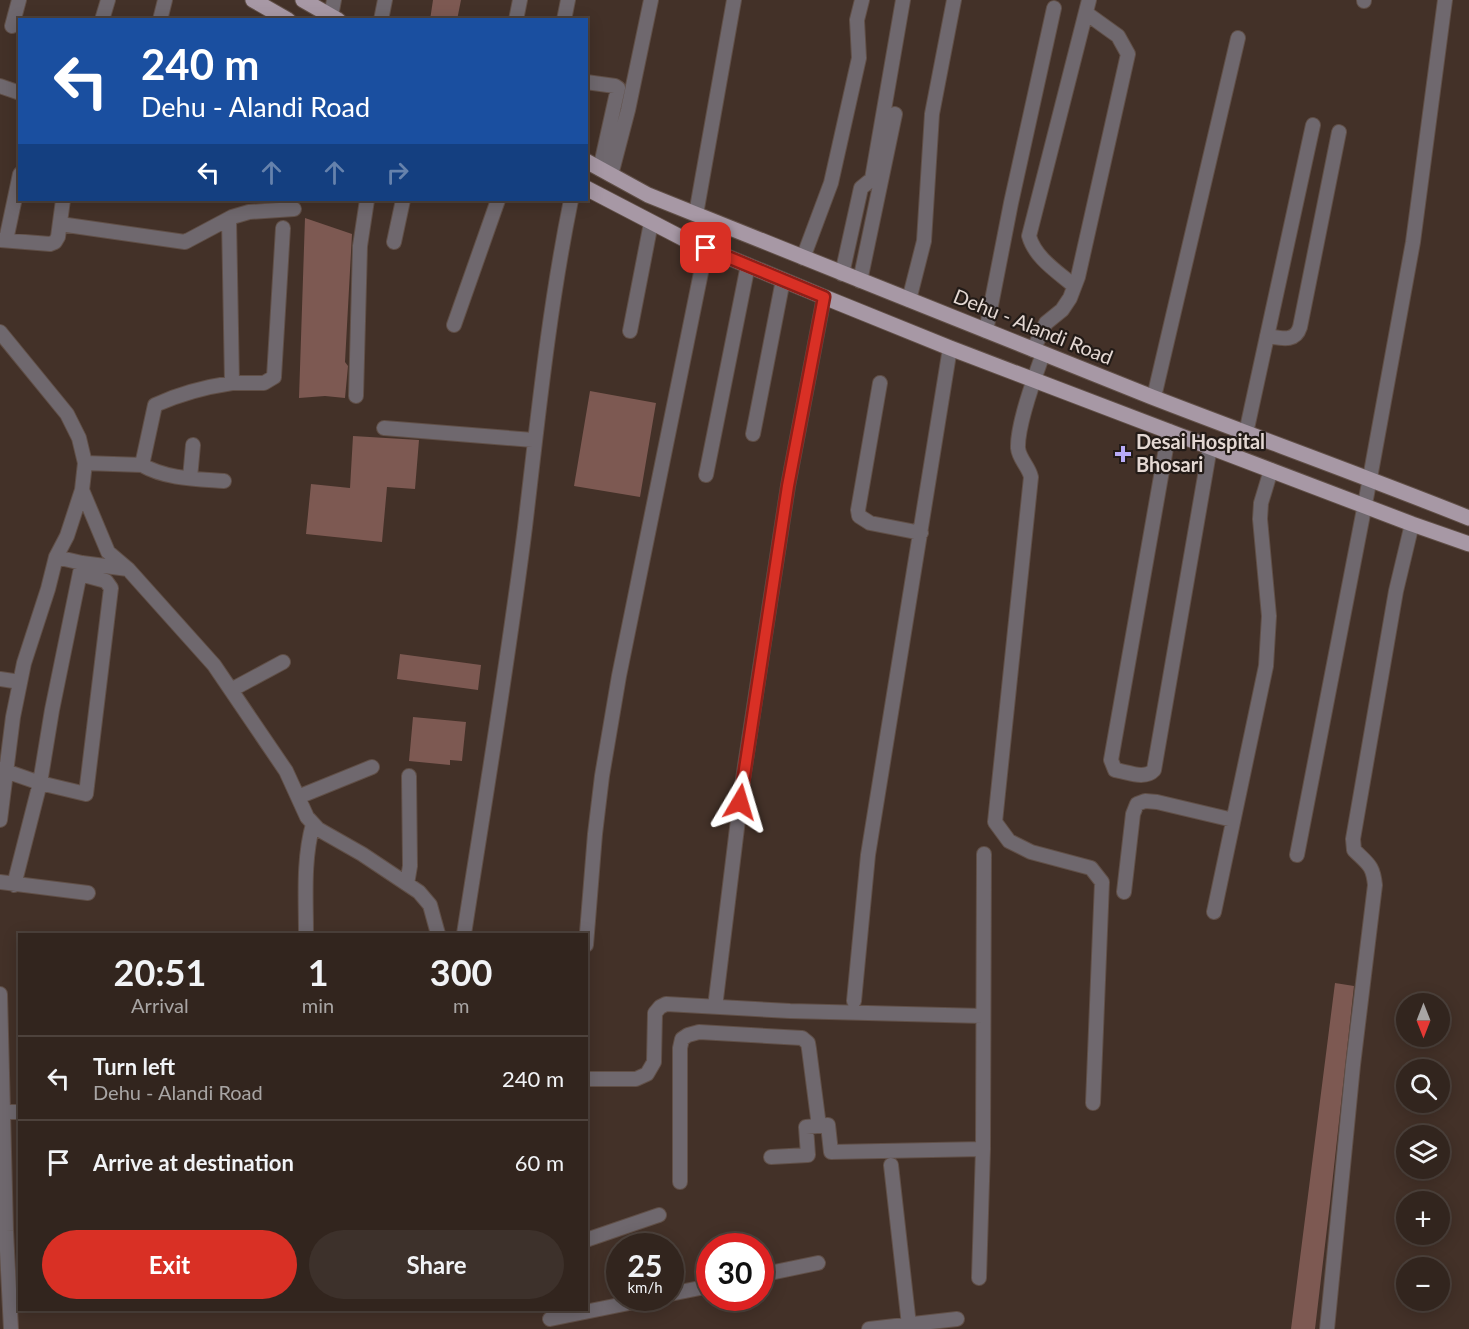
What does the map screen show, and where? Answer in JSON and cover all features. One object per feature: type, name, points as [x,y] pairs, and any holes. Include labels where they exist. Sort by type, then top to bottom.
[{"type":"main road","points":[[253,0],[284,18]]},
{"type":"main road","points":[[303,0],[334,18]]},
{"type":"main road","name":"Dehu - Alandi Road","points":[[599,169],[648,195],[842,274],[1154,398],[1370,478],[1469,518]]},
{"type":"main road","points":[[588,189],[651,223],[706,248],[950,348],[1412,525],[1469,544]]},
{"type":"street","points":[[12,26],[19,0]]},
{"type":"street","points":[[103,18],[108,0]]},
{"type":"street","points":[[160,18],[165,0]]},
{"type":"street","points":[[334,0],[334,18]]},
{"type":"street","points":[[381,18],[385,0]]},
{"type":"street","points":[[516,18],[520,0]]},
{"type":"street","points":[[564,18],[568,0]]},
{"type":"street","points":[[599,169],[628,110],[651,0]]},
{"type":"street","points":[[696,214],[734,0]]},
{"type":"street","points":[[803,258],[831,183],[859,58],[857,20],[862,0]]},
{"type":"street","points":[[842,274],[861,188],[872,179],[903,0]]},
{"type":"street","points":[[909,300],[924,241],[932,114],[954,0]]},
{"type":"street","points":[[1297,855],[1413,242],[1445,0]]},
{"type":"street","points":[[1074,286],[1037,254],[1029,236],[1087,7],[1118,36],[1128,54],[1074,286],[1062,310],[1046,323],[1040,333],[1034,379],[1019,435],[1020,456],[1029,468],[1031,477],[1030,494],[995,822],[1009,841],[1031,852],[1091,868],[1102,882],[1093,1103]]},
{"type":"street","points":[[986,331],[1011,203],[1054,8]]},
{"type":"street","points":[[1154,398],[1238,38]]},
{"type":"street","points":[[588,82],[618,88],[599,169]]},
{"type":"street","points":[[0,86],[18,92]]},
{"type":"street","points":[[860,280],[895,114]]},
{"type":"street","points":[[1246,433],[1313,125]]},
{"type":"street","points":[[1267,336],[1287,339],[1298,334],[1339,132]]},
{"type":"street","points":[[18,182],[3,240],[50,244],[55,242],[58,237],[63,201]]},
{"type":"street","points":[[356,396],[360,246],[367,201]]},
{"type":"street","points":[[394,242],[403,201]]},
{"type":"street","points":[[454,325],[498,201]]},
{"type":"street","points":[[464,933],[507,663],[525,526],[533,440],[560,253],[571,201]]},
{"type":"street","points":[[60,224],[185,243],[229,219],[249,212],[294,209]]},
{"type":"street","points":[[229,219],[232,384]]},
{"type":"street","points":[[630,330],[651,223]]},
{"type":"street","points":[[142,465],[155,405],[208,387],[264,382],[274,377],[283,228]]},
{"type":"street","points":[[587,933],[597,823],[619,676],[706,248]]},
{"type":"street","points":[[706,476],[748,265]]},
{"type":"street","points":[[753,434],[783,280]]},
{"type":"street","points":[[715,1007],[742,779],[788,486],[824,297]]},
{"type":"street","points":[[0,332],[67,414],[79,438],[85,463],[82,490],[67,536],[56,557],[24,663],[3,769],[0,818]]},
{"type":"street","points":[[854,1001],[868,855],[950,348]]},
{"type":"street","points":[[880,383],[858,510],[859,516],[870,523],[921,533]]},
{"type":"street","points":[[384,428],[533,440]]},
{"type":"street","points":[[1169,431],[1111,760],[1115,770],[1145,776],[1154,770],[1210,447]]},
{"type":"street","points":[[189,478],[193,445]]},
{"type":"street","points":[[85,463],[142,465],[152,471],[189,478],[224,481]]},
{"type":"street","points":[[1214,912],[1266,666],[1269,616],[1260,519],[1261,502],[1271,470]]},
{"type":"street","points":[[82,490],[108,552],[128,569],[214,665],[286,771],[307,817],[318,829],[419,892],[430,905],[438,933]]},
{"type":"street","points":[[1327,1329],[1353,1065],[1375,885],[1370,864],[1354,850],[1353,839],[1396,591],[1412,525]]},
{"type":"street","points":[[3,769],[40,783],[86,794],[111,588],[106,581],[56,557]]},
{"type":"street","points":[[81,568],[128,569]]},
{"type":"street","points":[[14,885],[40,783],[52,710],[81,568]]},
{"type":"street","points":[[231,690],[283,662]]},
{"type":"street","points":[[0,679],[20,682]]},
{"type":"street","points":[[298,797],[372,766]]},
{"type":"street","points":[[407,884],[410,866],[409,776]]},
{"type":"street","points":[[1124,892],[1133,814],[1137,804],[1145,801],[1157,802],[1233,820]]},
{"type":"street","points":[[306,933],[305,863],[313,824]]},
{"type":"street","points":[[979,1278],[983,1149],[984,854]]},
{"type":"street","points":[[0,882],[88,893]]},
{"type":"street","points":[[0,994],[11,1329]]},
{"type":"street","points":[[588,1078],[636,1079],[647,1074],[654,1062],[655,1013],[660,1006],[666,1004],[983,1016]]},
{"type":"street","points":[[680,1182],[681,1048],[682,1040],[688,1035],[699,1032],[802,1038],[808,1043],[809,1048],[819,1126]]},
{"type":"street","points":[[3,1112],[18,1112]]},
{"type":"street","points":[[771,1157],[807,1155],[806,1127],[828,1125],[831,1152],[983,1149]]},
{"type":"street","points":[[891,1165],[909,1325]]},
{"type":"street","points":[[588,1239],[659,1215]]},
{"type":"street","points":[[774,1272],[818,1263]]},
{"type":"street","points":[[550,1319],[606,1308]]},
{"type":"street","points":[[869,1329],[957,1319]]},
{"type":"building","points":[[433,0],[461,0],[457,18],[430,18]]},
{"type":"building","points":[[305,218],[352,234],[345,398],[325,396],[299,398]]},
{"type":"building","points":[[590,391],[656,403],[640,497],[574,486]]},
{"type":"building","points":[[353,436],[419,440],[415,489],[387,487],[382,542],[306,534],[311,484],[350,488]]},
{"type":"building","points":[[400,654],[481,665],[478,690],[397,679]]},
{"type":"building","points":[[413,717],[466,722],[462,761],[450,760],[450,765],[409,761]]},
{"type":"building","points":[[1335,983],[1354,986],[1315,1329],[1291,1329]]},
{"type":"place","name":"Desai Hospital Bhosari","points":[[1123,454]]},
{"type":"route","points":[[706,248],[824,297],[788,486],[740,802]]}]
